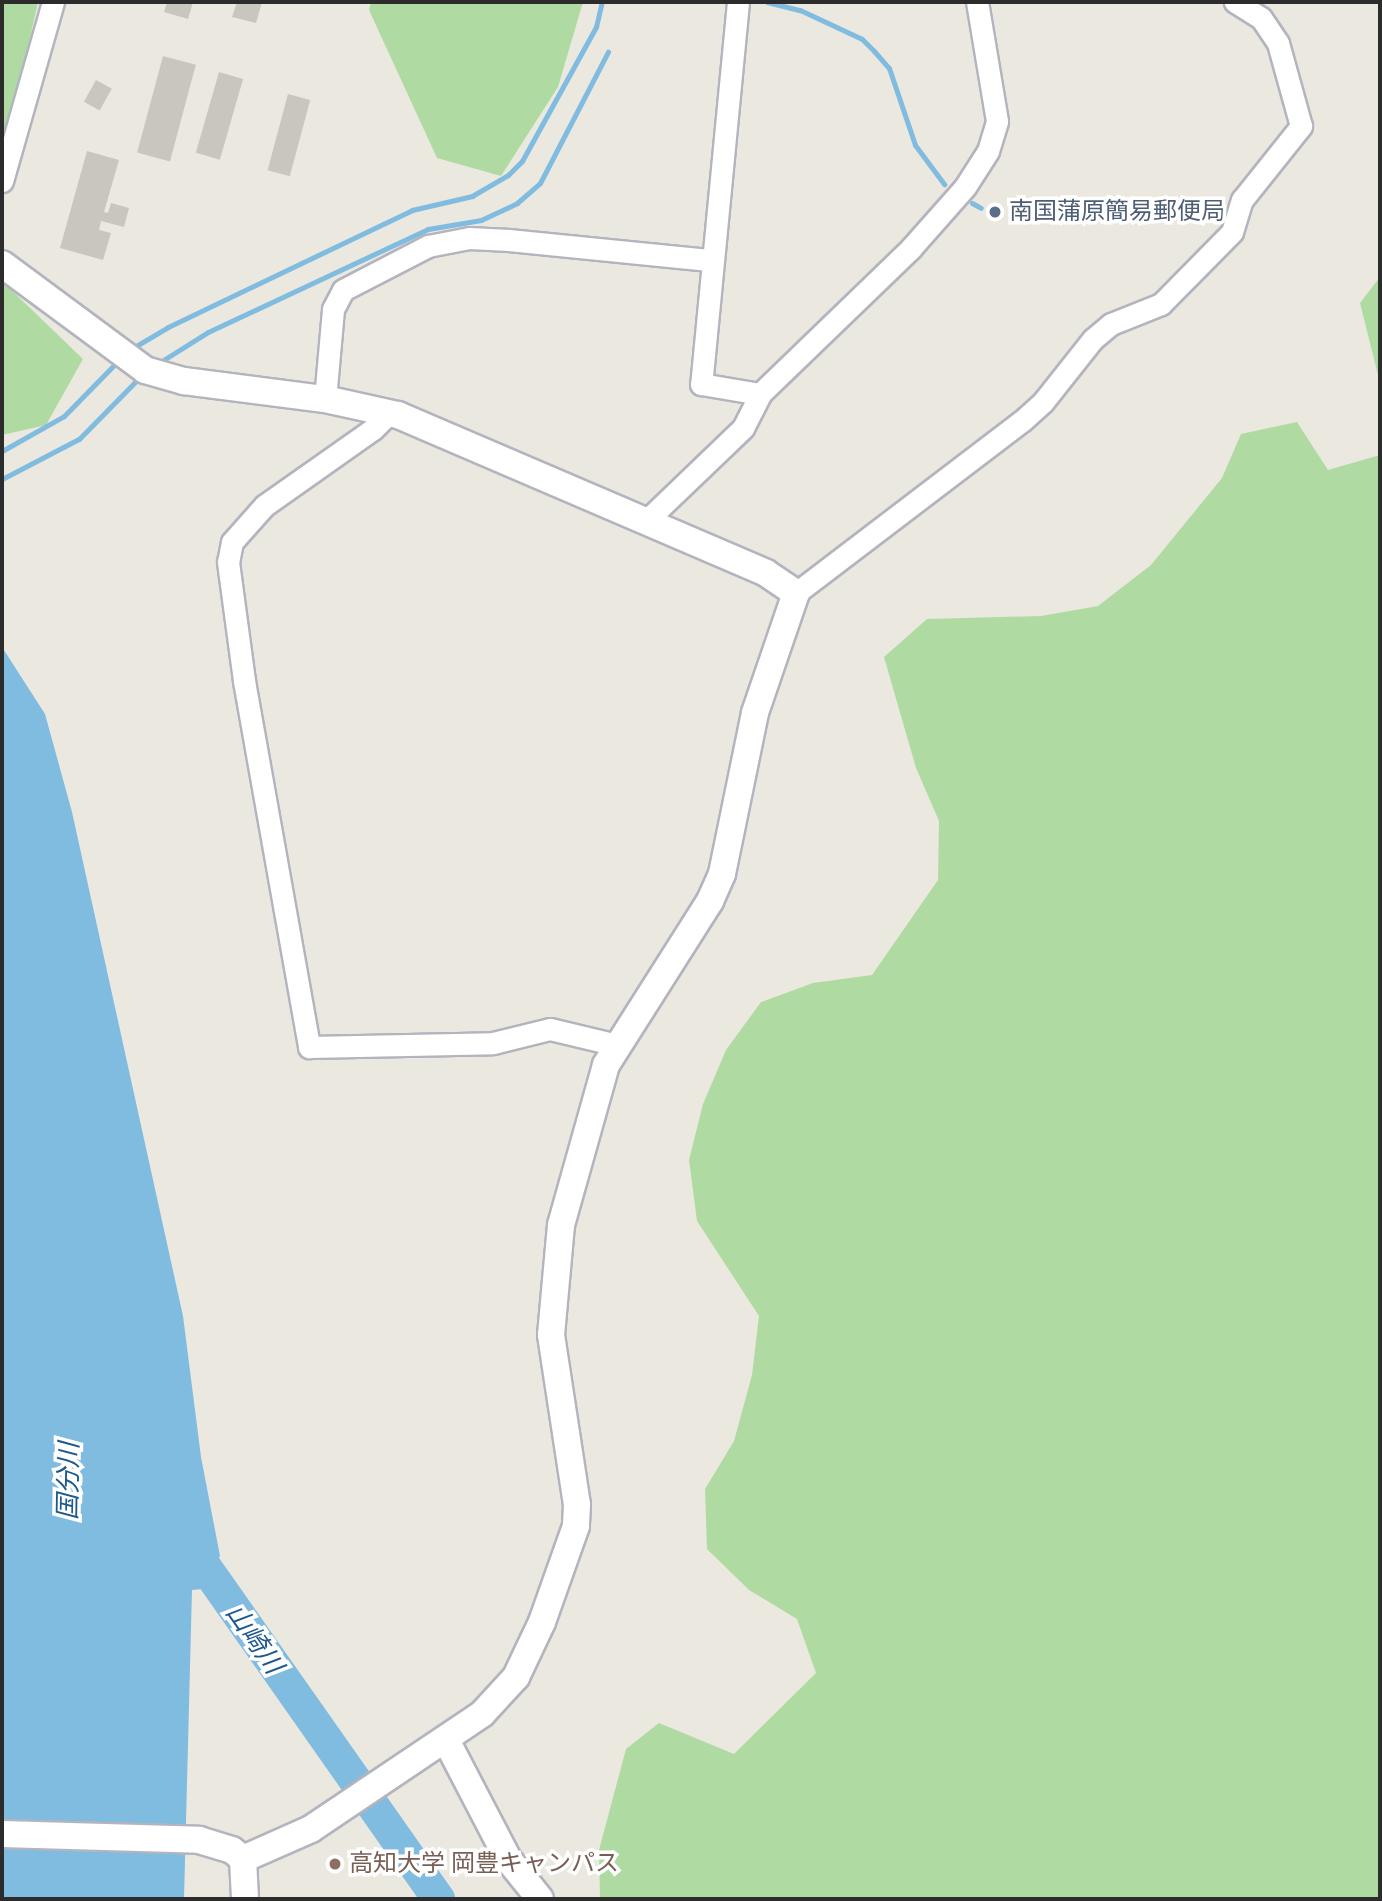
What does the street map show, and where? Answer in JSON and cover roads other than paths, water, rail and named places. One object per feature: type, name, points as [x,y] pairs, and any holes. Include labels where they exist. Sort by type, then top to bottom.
[{"type":"street","points":[[2,181],[53,2]]},
{"type":"street","points":[[738,2],[701,384],[760,394]]},
{"type":"street","points":[[645,522],[743,428],[760,394],[911,248],[965,187],[988,151],[997,121],[977,2]]},
{"type":"street","points":[[243,1859],[311,1829],[350,1805],[446,1740],[501,1698],[516,1678],[570,1549],[577,1505],[551,1335],[553,1276],[561,1225],[585,1135],[617,1045],[710,901],[722,874],[755,713],[796,593],[1022,421],[1049,395],[1093,339],[1111,324],[1161,304],[1232,232],[1242,200],[1301,125],[1278,43],[1261,18],[1236,2]]},
{"type":"street","points":[[325,399],[333,309],[343,290],[428,246],[469,238],[711,260]]},
{"type":"street","points":[[2,264],[137,364],[389,413],[766,573],[796,593]]},
{"type":"street","points":[[389,413],[373,429],[264,506],[232,542],[228,562],[244,681],[309,1047],[493,1043],[550,1029],[617,1045]]},
{"type":"street","points":[[446,1740],[509,1859],[540,1899]]},
{"type":"street","points":[[2,1834],[198,1840],[217,1844],[243,1859]]},
{"type":"street","points":[[243,1859],[245,1899]]},
{"type":"water","name":"国分川","points":[[2,647],[45,714],[72,812],[183,1316],[201,1457],[220,1556],[203,1589],[192,1590],[184,1899],[2,1899]]},
{"type":"waterway","points":[[131,349],[168,327],[412,210],[472,196],[508,175],[522,161],[596,27],[602,2]]},
{"type":"waterway","points":[[767,2],[800,10],[862,39],[874,51],[889,68],[915,145],[944,184]]},
{"type":"waterway","points":[[157,364],[208,332],[428,229],[481,220],[517,203],[540,183],[608,52]]},
{"type":"waterway","points":[[972,203],[981,208]]},
{"type":"waterway","points":[[2,451],[64,416],[119,360]]},
{"type":"waterway","points":[[2,479],[79,439],[141,376]]},
{"type":"waterway","name":"山崎川","points":[[184,1537],[438,1899]]},
{"type":"place","name":"南国蒲原簡易郵便局","points":[[995,212]]},
{"type":"place","name":"高知大学 岡豊キャンパス","points":[[335,1864]]}]
